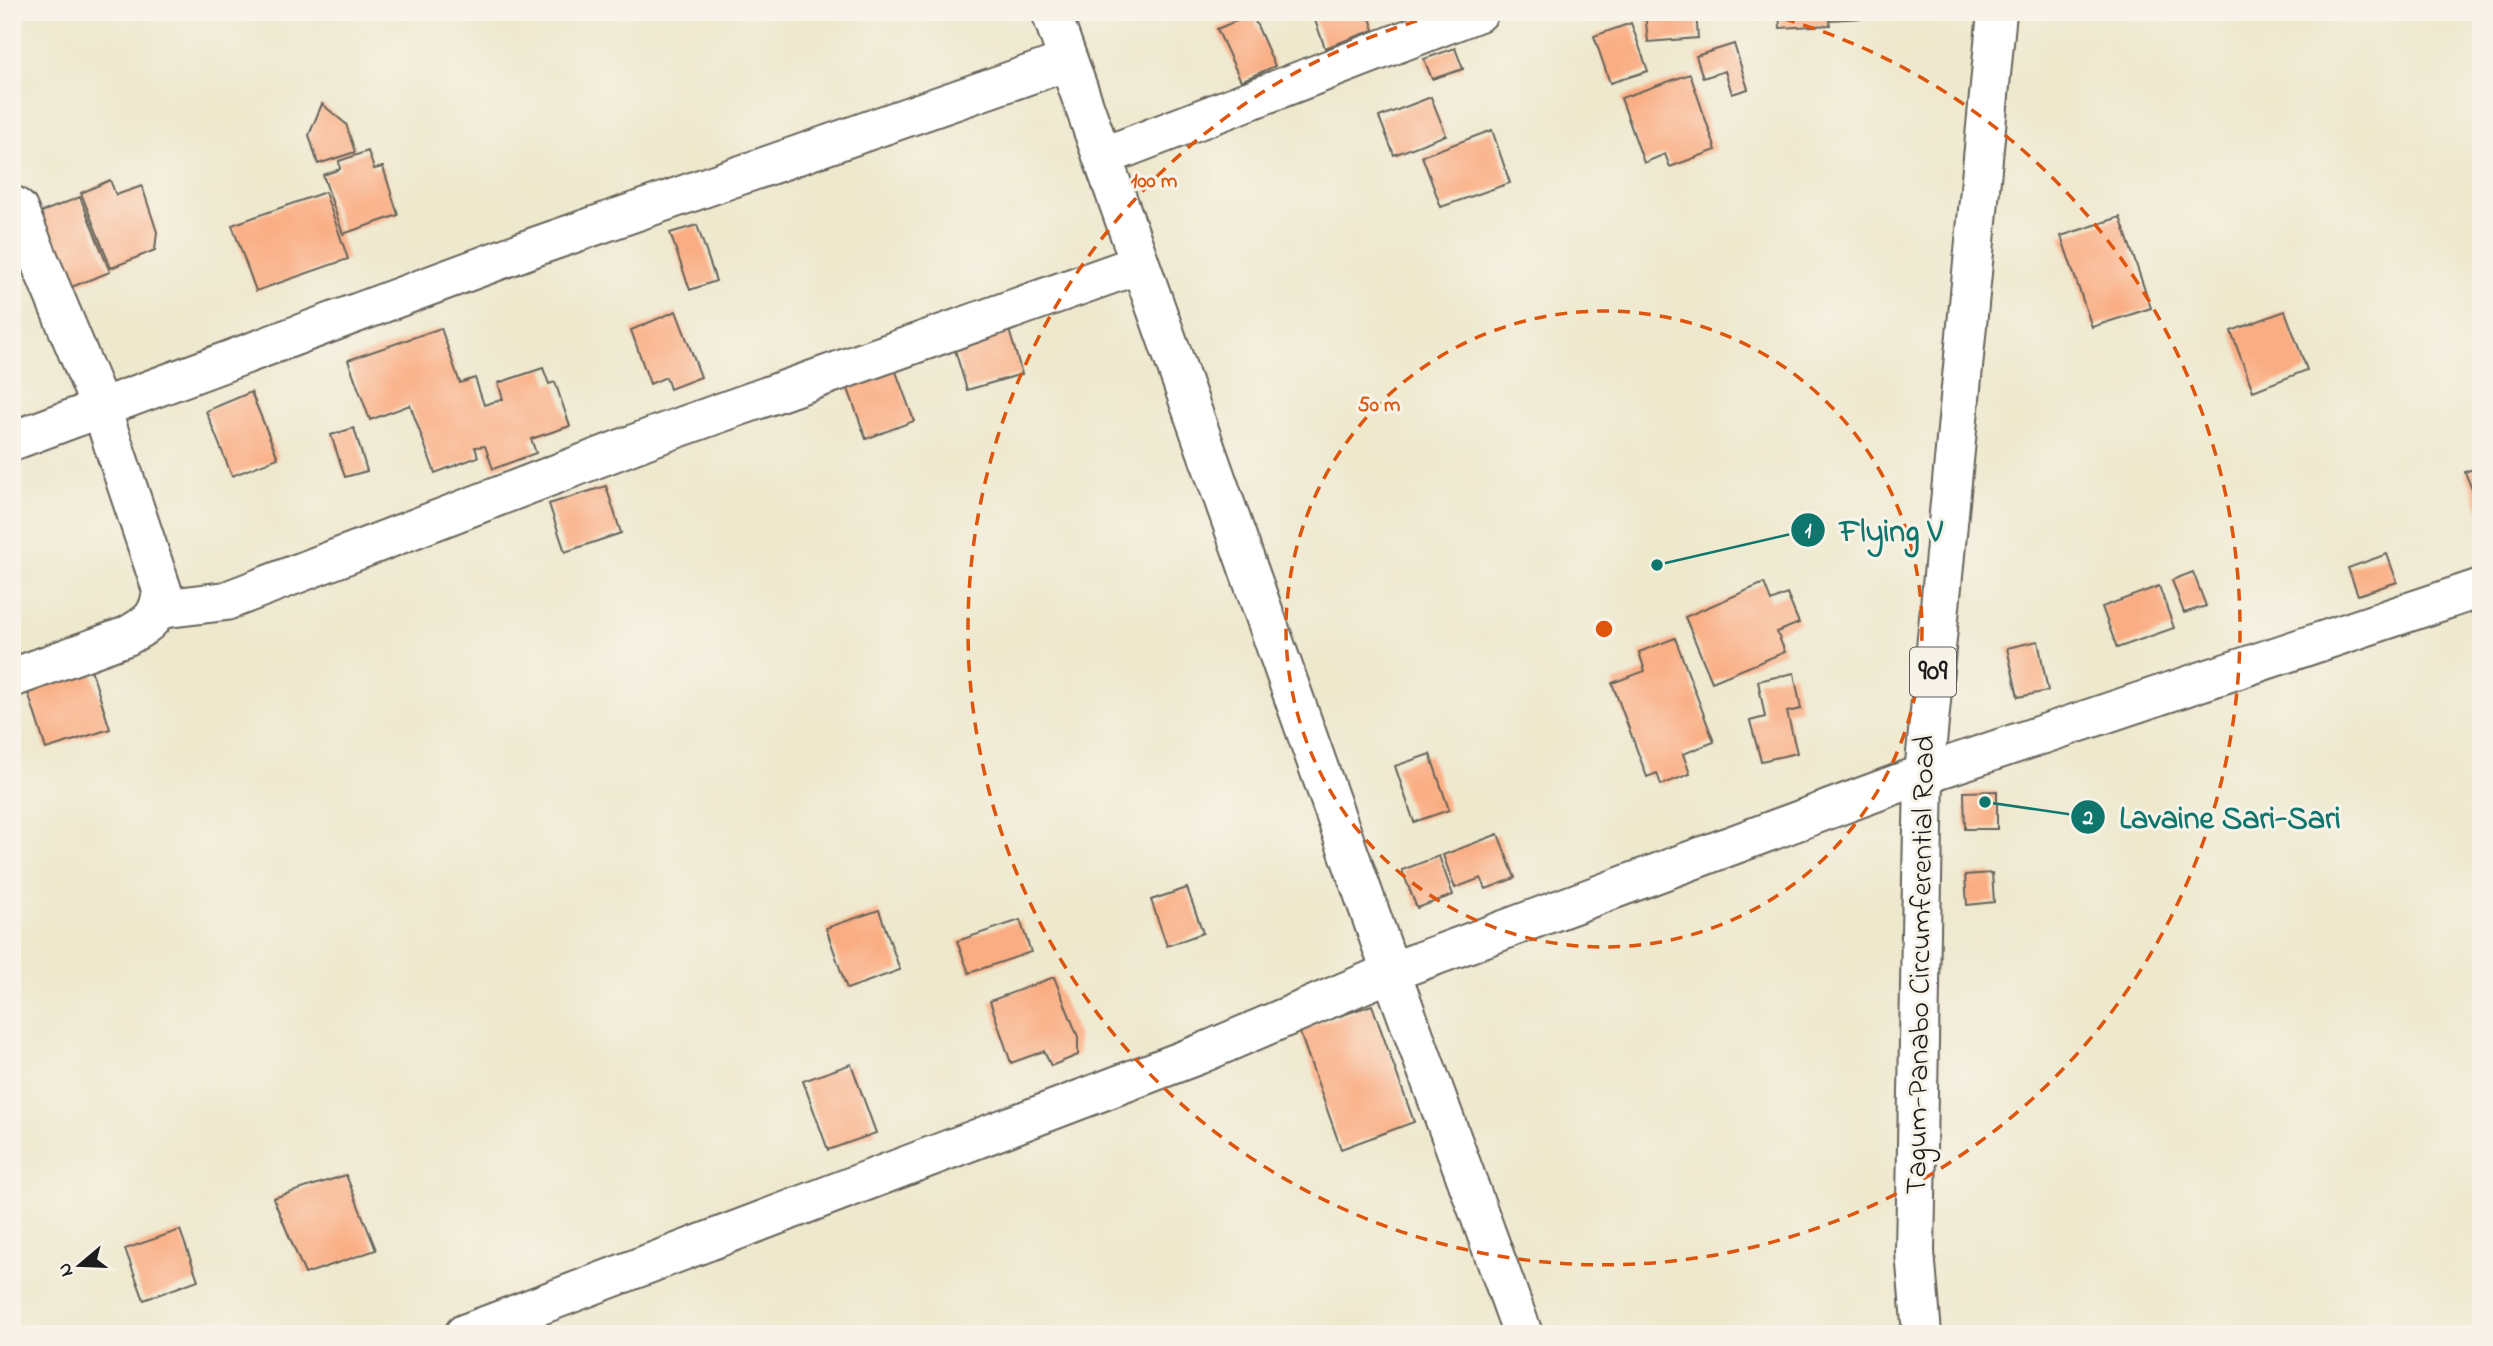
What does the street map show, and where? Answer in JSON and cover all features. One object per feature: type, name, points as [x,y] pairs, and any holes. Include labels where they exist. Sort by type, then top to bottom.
[{"type":"street","points":[[1051,12],[1391,972],[1523,1334]]},
{"type":"street","points":[[1102,157],[1479,12]]},
{"type":"street","name":"Tagum-Panabo Circumferential Road","points":[[1922,1334],[1915,1252],[1924,774],[1997,12]]},
{"type":"street","points":[[12,441],[537,246],[1068,61]]},
{"type":"street","points":[[12,205],[18,209],[101,408],[162,590],[160,610],[145,626],[127,636],[12,678]]},
{"type":"street","points":[[160,610],[226,601],[655,436],[1140,264]]},
{"type":"street","points":[[464,1334],[1200,1054],[1391,972],[1924,774],[2481,588]]},
{"type":"building","points":[[1312,12],[1368,12],[1374,30],[1325,48]]},
{"type":"building","points":[[1645,12],[1696,12],[1698,38],[1648,42]]},
{"type":"building","points":[[1779,12],[1862,12],[1863,18],[1829,20],[1830,25],[1780,28]]},
{"type":"building","points":[[1252,14],[1275,66],[1241,81],[1217,29]]},
{"type":"building","points":[[1631,23],[1648,71],[1610,83],[1594,36]]},
{"type":"building","points":[[1734,44],[1748,89],[1732,94],[1725,71],[1703,78],[1696,56]]},
{"type":"building","points":[[1455,48],[1463,69],[1432,79],[1424,59]]},
{"type":"building","points":[[1690,74],[1716,150],[1670,167],[1665,154],[1644,163],[1621,98]]},
{"type":"building","points":[[1431,97],[1446,135],[1394,155],[1379,117]]},
{"type":"building","points":[[322,104],[346,124],[355,152],[318,164],[309,135]]},
{"type":"building","points":[[1492,130],[1510,183],[1441,207],[1422,156]]},
{"type":"building","points":[[368,151],[374,169],[383,167],[398,215],[343,234],[323,175],[340,169],[339,161]]},
{"type":"building","points":[[110,180],[116,195],[142,186],[157,232],[155,250],[111,268],[81,193]]},
{"type":"building","points":[[325,192],[348,259],[256,291],[232,225]]},
{"type":"building","points":[[80,197],[110,272],[56,293],[26,218]]},
{"type":"building","points":[[2120,217],[2151,308],[2092,327],[2061,236]]},
{"type":"building","points":[[697,225],[716,281],[690,290],[670,233]]},
{"type":"building","points":[[676,311],[701,377],[670,389],[666,377],[650,384],[631,330]]},
{"type":"building","points":[[2285,311],[2307,370],[2253,391],[2231,331]]},
{"type":"building","points":[[1007,323],[1022,374],[967,390],[952,340]]},
{"type":"building","points":[[441,328],[460,383],[475,378],[484,405],[503,399],[498,383],[543,368],[549,384],[555,382],[570,426],[531,439],[536,453],[493,469],[485,446],[475,447],[478,457],[435,473],[410,405],[370,420],[348,360]]},
{"type":"building","points":[[894,366],[914,421],[866,439],[846,383]]},
{"type":"building","points":[[251,392],[278,458],[232,476],[206,411]]},
{"type":"building","points":[[354,428],[367,471],[345,477],[331,435]]},
{"type":"building","points":[[2481,466],[2481,512],[2465,472]]},
{"type":"building","points":[[606,486],[621,533],[565,552],[549,504]]},
{"type":"building","points":[[2387,554],[2397,582],[2358,595],[2348,568]]},
{"type":"building","points":[[2193,572],[2206,606],[2184,613],[2172,580]]},
{"type":"building","points":[[1764,583],[1771,601],[1787,594],[1799,623],[1777,632],[1785,652],[1712,682],[1685,617]]},
{"type":"building","points":[[2159,586],[2174,628],[2117,648],[2102,607]]},
{"type":"building","points":[[1675,638],[1714,742],[1683,754],[1690,774],[1661,785],[1657,773],[1647,777],[1612,683],[1645,671],[1639,652]]},
{"type":"building","points":[[2038,641],[2048,691],[2018,697],[2007,648]]},
{"type":"building","points":[[90,666],[110,729],[46,749],[26,686]]},
{"type":"building","points":[[1794,673],[1801,709],[1787,712],[1797,753],[1761,761],[1750,721],[1765,717],[1758,681]]},
{"type":"building","points":[[1430,754],[1449,810],[1414,822],[1395,766]]},
{"type":"building","points":[[1997,791],[1997,829],[1965,829],[1964,792]]},
{"type":"building","points":[[1498,834],[1515,878],[1486,889],[1481,878],[1455,888],[1443,855]]},
{"type":"building","points":[[1439,856],[1453,895],[1417,908],[1402,870]]},
{"type":"building","points":[[1992,873],[1994,902],[1967,905],[1965,875]]},
{"type":"building","points":[[1187,888],[1203,933],[1167,946],[1151,900]]},
{"type":"building","points":[[879,910],[900,970],[847,989],[826,928]]},
{"type":"building","points":[[1020,920],[1031,952],[969,973],[957,941]]},
{"type":"building","points":[[1054,977],[1078,1037],[1078,1055],[1051,1066],[1044,1051],[1011,1063],[990,1001]]},
{"type":"building","points":[[1372,1005],[1414,1122],[1341,1149],[1299,1030]]},
{"type":"building","points":[[851,1064],[876,1133],[828,1150],[803,1081]]},
{"type":"building","points":[[346,1175],[376,1250],[305,1274],[273,1198]]},
{"type":"building","points":[[180,1230],[198,1280],[144,1300],[125,1249]]},
{"type":"place","name":"Flying V","points":[[1657,565]]},
{"type":"place","name":"Lavaine Sari-Sari","points":[[1985,802]]}]
